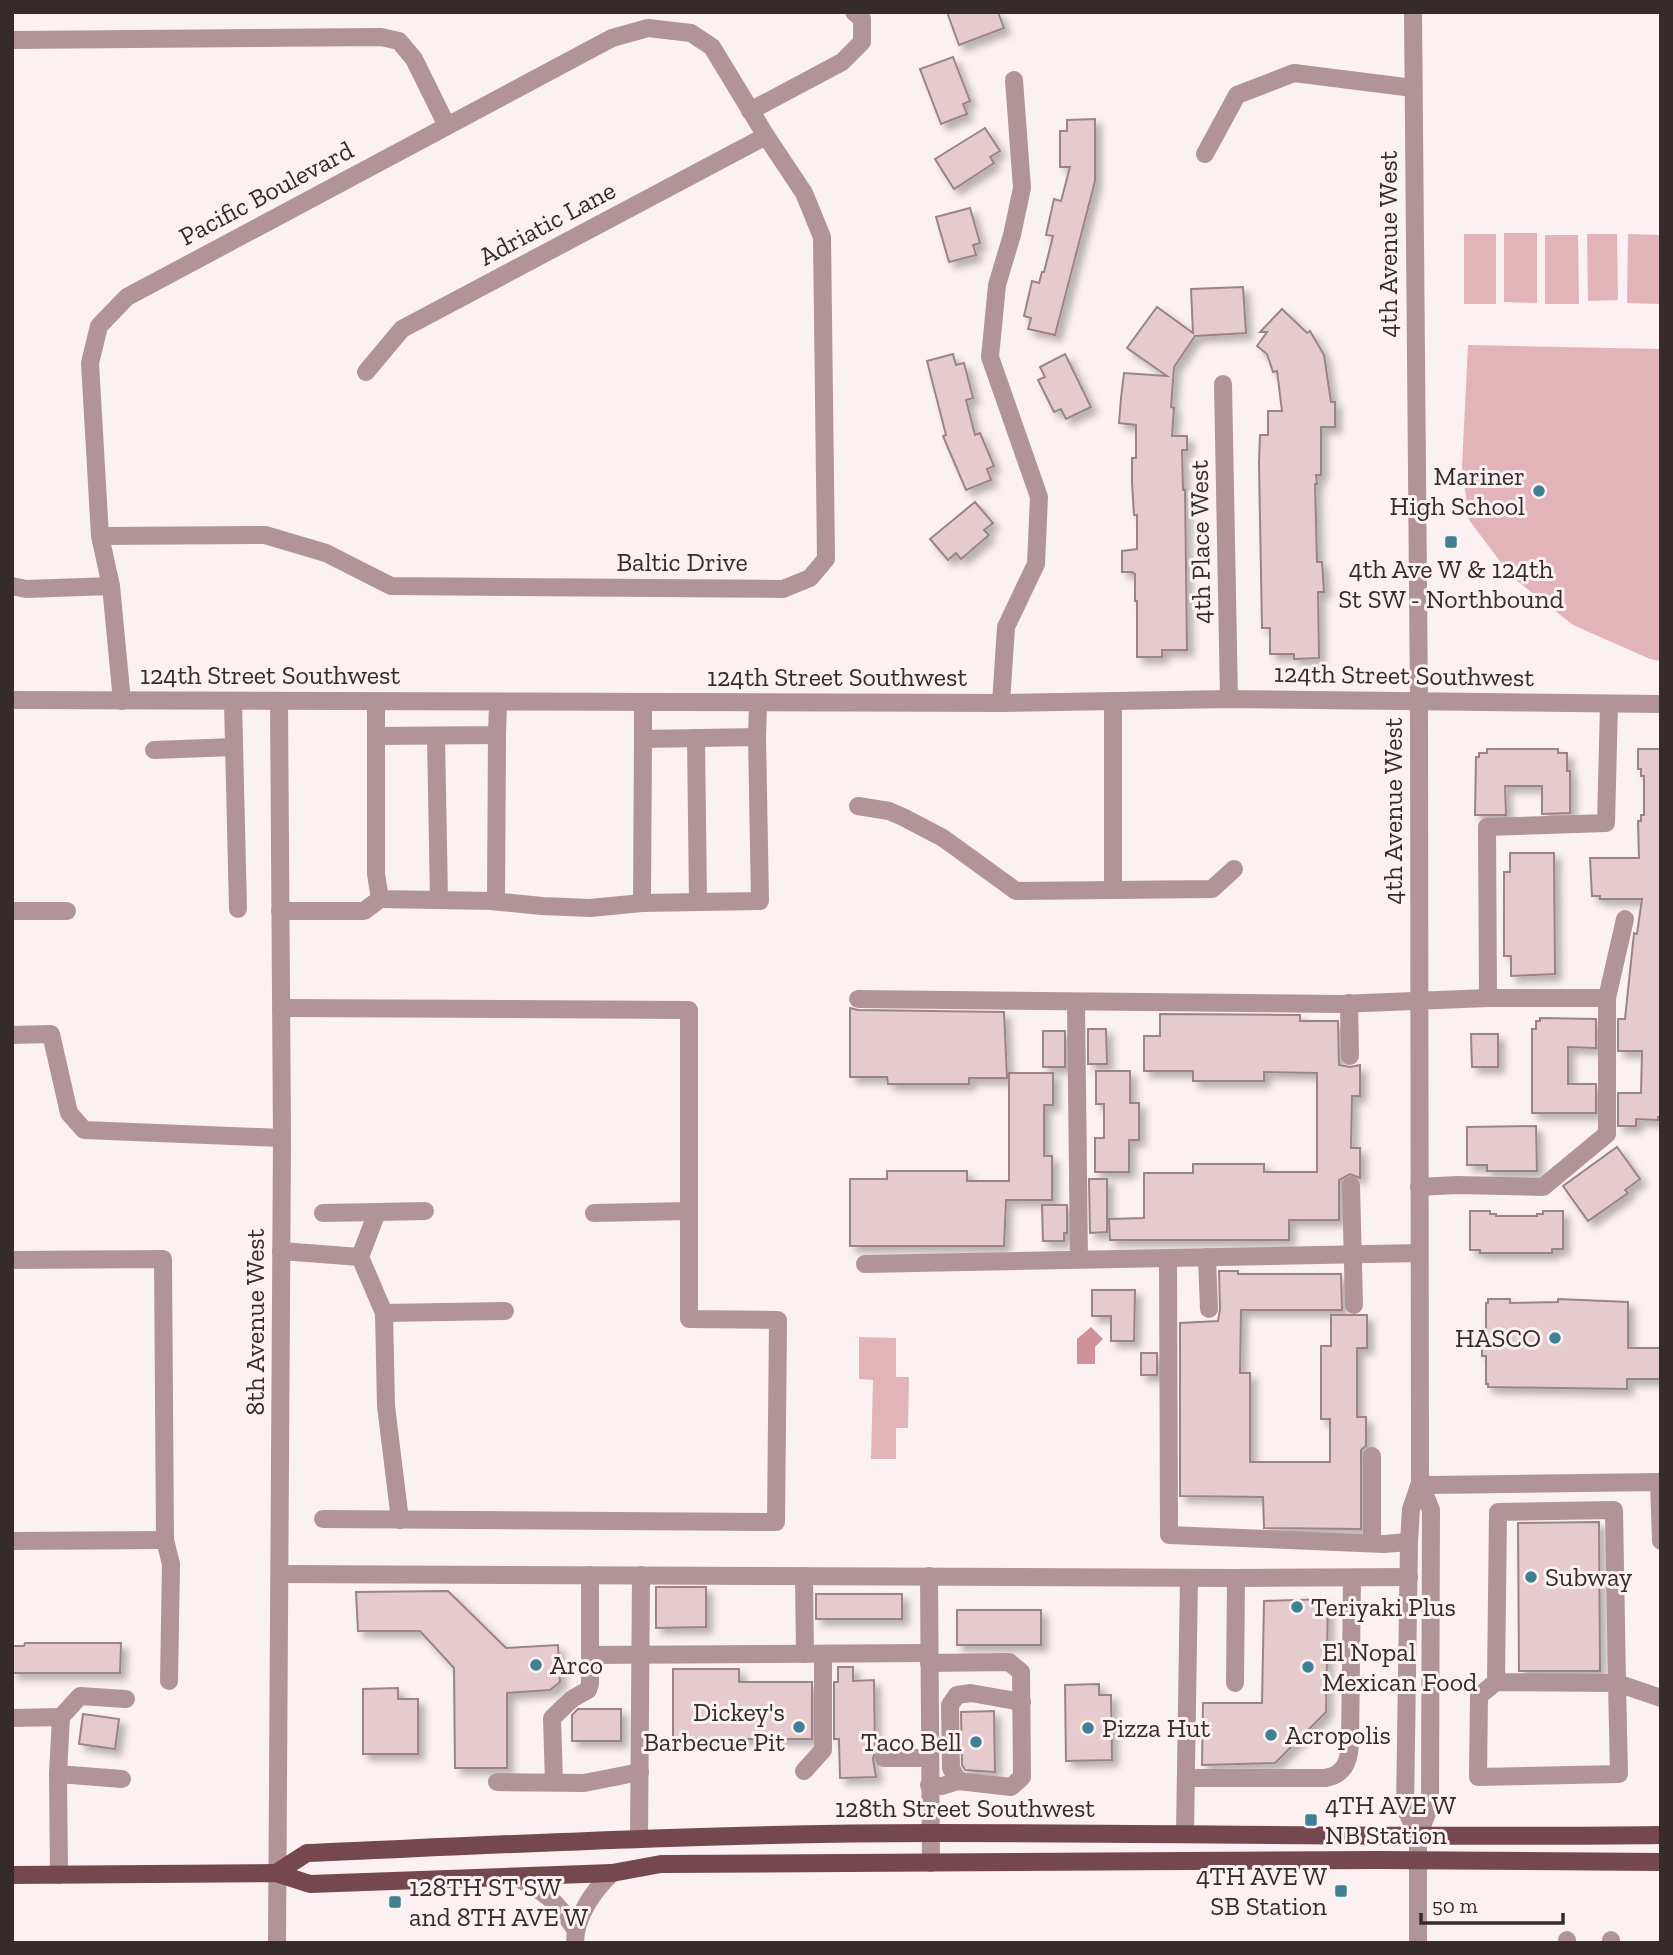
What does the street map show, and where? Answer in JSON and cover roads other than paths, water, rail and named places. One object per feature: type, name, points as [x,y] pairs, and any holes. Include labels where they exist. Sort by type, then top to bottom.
[{"type":"main road","name":"128th Street Southwest","points":[[276,1873],[307,1853],[639,1839],[930,1833],[1185,1833],[1454,1838],[1661,1835]]},
{"type":"main road","name":"128th Street Southwest","points":[[12,1875],[276,1873],[310,1884],[611,1873],[661,1864],[1088,1861],[1661,1862]]},
{"type":"street","points":[[750,111],[842,62],[862,42],[862,19],[854,12]]},
{"type":"street","name":"4th Avenue West","points":[[1413,12],[1419,701],[1420,1483],[1411,1509],[1409,1542],[1405,1808],[1418,1836],[1418,1943]]},
{"type":"street","name":"Pacific Boulevard","points":[[122,701],[111,586],[100,536],[90,363],[99,326],[128,297],[612,38],[648,28],[691,33],[712,47],[766,136]]},
{"type":"street","points":[[12,40],[381,37],[399,41],[414,59],[447,126]]},
{"type":"street","points":[[1205,154],[1237,95],[1294,73],[1413,88]]},
{"type":"street","points":[[1002,703],[1006,627],[1036,564],[1040,498],[990,357],[998,285],[1022,188],[1014,80]]},
{"type":"street","name":"Adriatic Lane","points":[[366,372],[402,329],[766,136]]},
{"type":"street","name":"Baltic Drive","points":[[100,536],[265,535],[326,553],[391,586],[783,589],[810,578],[826,559],[822,237],[804,193],[766,136]]},
{"type":"street","name":"4th Place West","points":[[1223,384],[1229,699]]},
{"type":"street","points":[[12,586],[26,589],[111,586]]},
{"type":"street","name":"124th Street Southwest","points":[[12,701],[1002,703],[1229,699],[1661,704]]},
{"type":"street","points":[[1113,701],[1113,890]]},
{"type":"street","points":[[233,702],[238,909]]},
{"type":"street","name":"8th Avenue West","points":[[277,1943],[282,1138],[279,702]]},
{"type":"street","points":[[376,702],[376,874],[380,899]]},
{"type":"street","points":[[496,901],[498,703]]},
{"type":"street","points":[[642,903],[643,703]]},
{"type":"street","points":[[280,911],[364,911],[380,899],[496,901],[590,908],[642,903],[760,901],[758,703]]},
{"type":"street","points":[[1488,998],[1487,827],[1606,823],[1609,704]]},
{"type":"street","points":[[376,736],[497,735]]},
{"type":"street","points":[[436,736],[439,900]]},
{"type":"street","points":[[643,739],[757,737]]},
{"type":"street","points":[[696,738],[698,902]]},
{"type":"street","points":[[154,750],[234,747]]},
{"type":"street","points":[[858,806],[889,811],[943,838],[1016,891],[1212,889],[1234,869]]},
{"type":"street","points":[[12,911],[67,911]]},
{"type":"street","points":[[1419,1187],[1543,1187],[1607,1134],[1608,998],[1625,919]]},
{"type":"street","points":[[858,999],[1349,1003],[1488,998],[1608,998]]},
{"type":"street","points":[[1076,1002],[1079,1259]]},
{"type":"street","points":[[1349,1003],[1350,1056]]},
{"type":"street","points":[[281,1008],[689,1010],[689,1319],[778,1320],[776,1522],[323,1519]]},
{"type":"street","points":[[12,1035],[51,1034],[69,1113],[84,1130],[282,1138]]},
{"type":"street","points":[[1351,1185],[1354,1305]]},
{"type":"street","points":[[323,1213],[425,1211]]},
{"type":"street","points":[[594,1213],[689,1211]]},
{"type":"street","points":[[377,1212],[360,1256],[384,1313],[386,1406],[400,1520]]},
{"type":"street","points":[[281,1251],[360,1256]]},
{"type":"street","points":[[865,1264],[1419,1253]]},
{"type":"street","points":[[1207,1257],[1209,1309]]},
{"type":"street","points":[[1168,1258],[1169,1535],[1409,1542]]},
{"type":"street","points":[[12,1260],[163,1259],[165,1541],[171,1564],[169,1681]]},
{"type":"street","points":[[384,1313],[505,1311]]},
{"type":"street","points":[[1372,1456],[1372,1543]]},
{"type":"street","points":[[1420,1483],[1660,1482],[1661,1541]]},
{"type":"street","name":"4th Avenue West","points":[[1418,1836],[1430,1806],[1431,1510],[1420,1483]]},
{"type":"street","points":[[1496,1682],[1498,1512],[1614,1510],[1617,1683],[1619,1774],[1478,1777],[1479,1696],[1496,1682],[1617,1683],[1661,1698]]},
{"type":"street","points":[[12,1541],[165,1541]]},
{"type":"street","points":[[281,1574],[1409,1577]]},
{"type":"street","points":[[554,1782],[552,1718],[572,1699],[588,1690],[590,1684],[590,1575]]},
{"type":"street","points":[[639,1839],[641,1575]]},
{"type":"street","points":[[804,1576],[805,1654]]},
{"type":"street","points":[[929,1576],[931,1863]]},
{"type":"street","points":[[1185,1833],[1189,1578]]},
{"type":"street","points":[[1235,1683],[1236,1578]]},
{"type":"street","points":[[1186,1778],[1325,1778],[1333,1776],[1348,1763],[1352,1578]]},
{"type":"street","points":[[590,1655],[823,1654],[1009,1661],[1021,1672],[1022,1777],[1011,1787],[958,1781],[942,1786],[929,1785]]},
{"type":"street","points":[[804,1771],[823,1750],[823,1654]]},
{"type":"street","points":[[958,1781],[951,1768],[950,1705],[957,1695],[971,1693],[1022,1702]]},
{"type":"street","points":[[59,1875],[58,1773],[61,1717],[80,1696],[126,1699]]},
{"type":"street","points":[[12,1718],[61,1717]]},
{"type":"street","points":[[884,1758],[929,1758]]},
{"type":"street","points":[[496,1782],[584,1783],[640,1772]]},
{"type":"street","points":[[58,1773],[122,1779]]},
{"type":"street","points":[[575,1936],[591,1896],[611,1873]]},
{"type":"street","points":[[515,1877],[541,1889],[565,1913],[575,1936]]},
{"type":"place","name":"Mariner High School","points":[[1539,491]]},
{"type":"place","name":"4th Ave W & 124th St SW - Northbound","points":[[1451,542]]},
{"type":"place","name":"HASCO","points":[[1555,1338]]},
{"type":"place","name":"Subway","points":[[1531,1577]]},
{"type":"place","name":"Teriyaki Plus","points":[[1297,1607]]},
{"type":"place","name":"Arco","points":[[536,1665]]},
{"type":"place","name":"El Nopal Mexican Food","points":[[1308,1667]]},
{"type":"place","name":"Dickey's Barbecue Pit","points":[[799,1727]]},
{"type":"place","name":"Pizza Hut","points":[[1088,1728]]},
{"type":"place","name":"Acropolis","points":[[1271,1735]]},
{"type":"place","name":"Taco Bell","points":[[976,1742]]},
{"type":"place","name":"4TH AVE W NB Station","points":[[1311,1820]]},
{"type":"place","name":"4TH AVE W SB Station","points":[[1341,1891]]},
{"type":"place","name":"128TH ST SW and 8TH AVE W","points":[[395,1902]]}]
